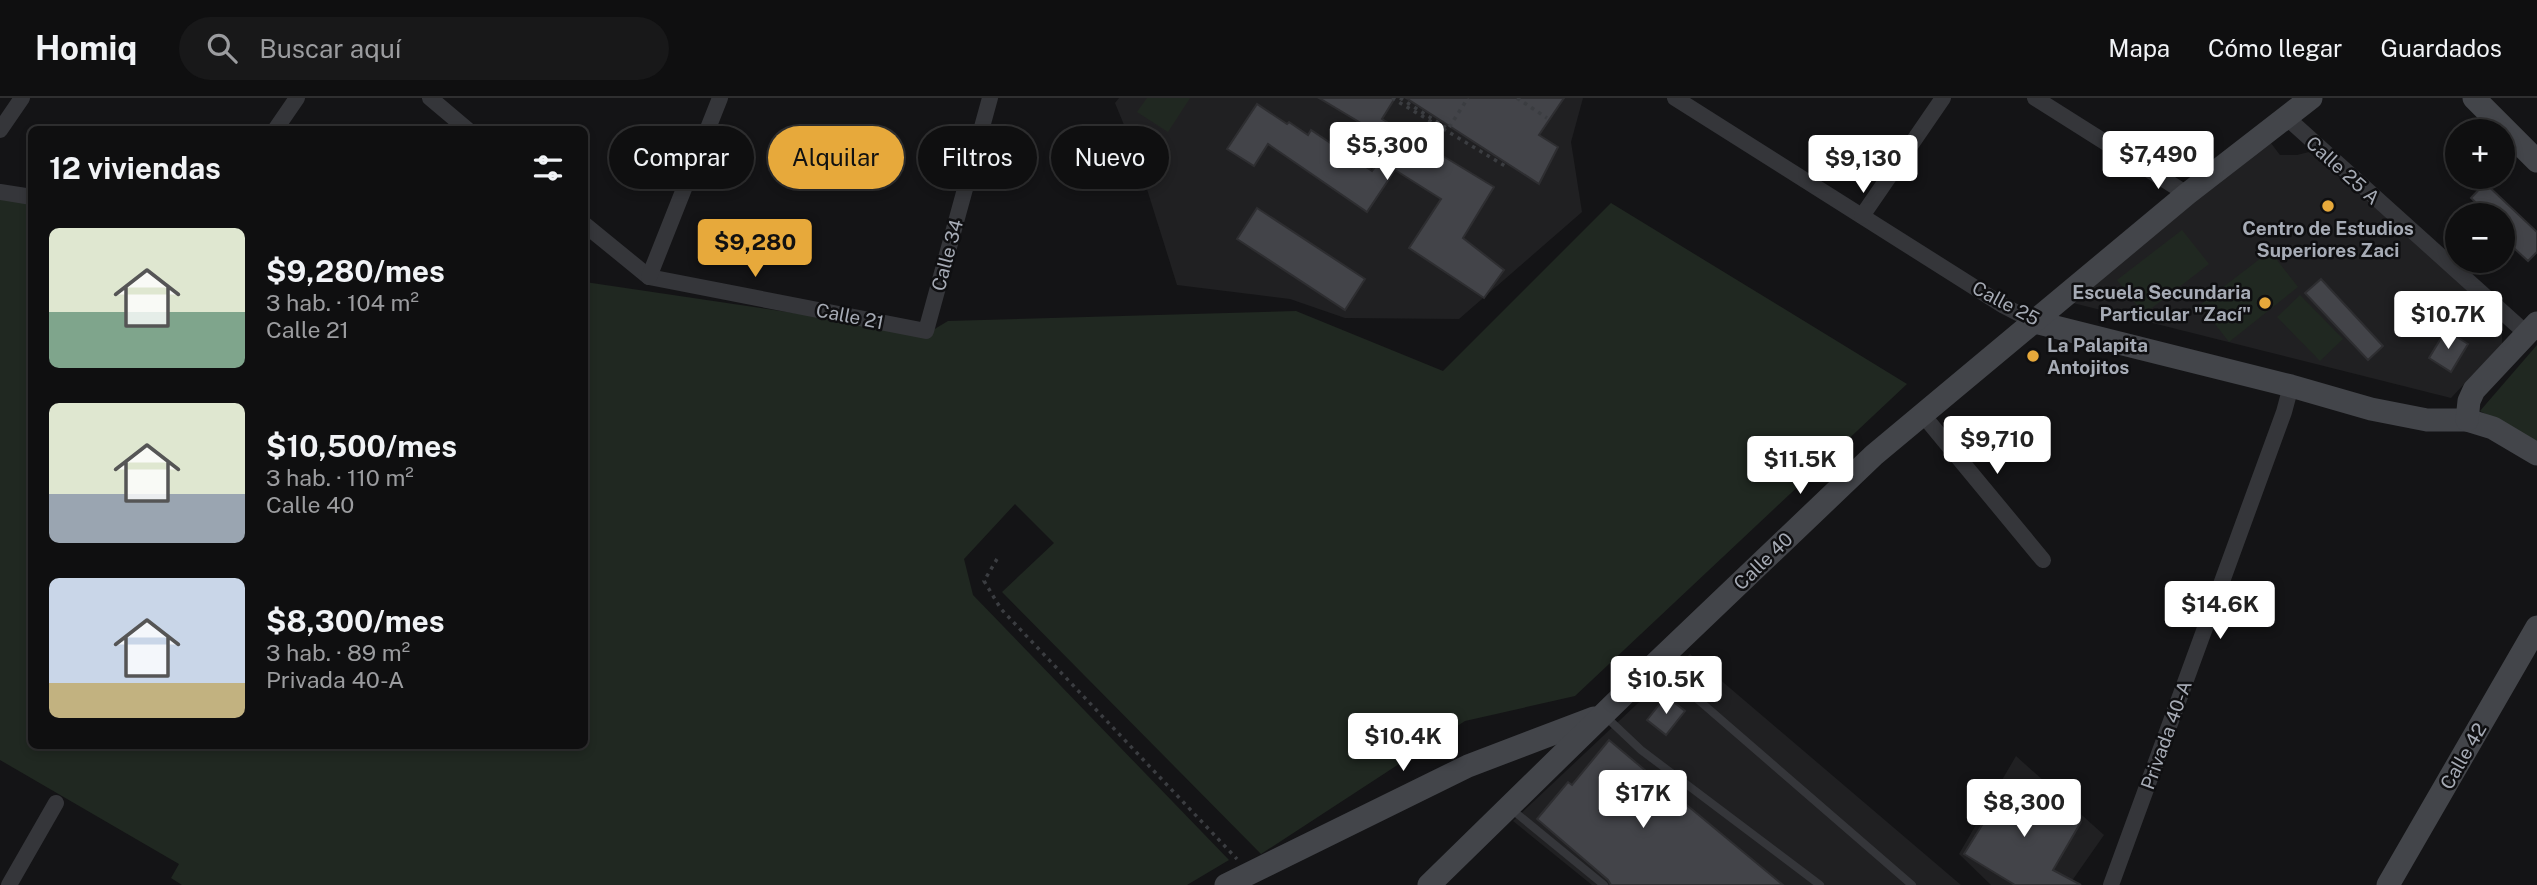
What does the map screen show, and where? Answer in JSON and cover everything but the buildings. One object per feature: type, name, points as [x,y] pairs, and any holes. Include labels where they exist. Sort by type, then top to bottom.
[{"type":"main road","name":"Calle 40","points":[[1429,885],[1874,455],[2187,194],[2311,98]]},
{"type":"main road","points":[[2474,98],[2537,161]]},
{"type":"main road","name":"Calle 25","points":[[2035,322],[2291,386],[2371,409],[2427,420],[2467,420],[2493,428],[2537,454]]},
{"type":"main road","points":[[2467,420],[2469,401],[2474,390],[2532,328]]},
{"type":"main road","name":"Calle 42","points":[[2388,885],[2537,627]]},
{"type":"main road","points":[[1226,885],[1468,766],[1603,715]]},
{"type":"street","points":[[0,130],[22,98]]},
{"type":"street","points":[[278,126],[298,98]]},
{"type":"street","points":[[430,98],[463,126]]},
{"type":"street","points":[[649,277],[720,98]]},
{"type":"street","name":"Calle 34","points":[[926,331],[990,98]]},
{"type":"street","name":"Calle 25","points":[[1675,98],[2004,306],[2035,322]]},
{"type":"street","points":[[1862,216],[1942,98]]},
{"type":"street","points":[[2035,98],[2187,194]]},
{"type":"street","name":"Calle 25 A","points":[[2286,117],[2532,328]]},
{"type":"street","points":[[0,192],[28,196]]},
{"type":"street","name":"Calle 21","points":[[588,227],[649,277],[926,331]]},
{"type":"street","name":"Privada 40-A","points":[[2111,885],[2291,386]]},
{"type":"street","points":[[1923,415],[2043,560]]},
{"type":"street","points":[[9,885],[55,803]]},
{"type":"lane","points":[[1656,663],[1912,885]]},
{"type":"lane","points":[[1603,715],[1641,750],[1820,885]]},
{"type":"lane","points":[[1508,806],[1604,885]]},
{"type":"path","points":[[1392,98],[1504,166]]},
{"type":"path","points":[[1400,98],[1448,129],[1468,98]]},
{"type":"path","points":[[1517,98],[1547,118]]},
{"type":"path","points":[[997,559],[984,581],[1001,609],[1251,873]]},
{"type":"shaded area","points":[[1119,98],[1583,98],[1571,142],[1582,212],[1459,319],[1345,318],[1290,299],[1177,285],[1147,189],[1169,189],[1169,126],[1124,126],[1115,103]]},
{"type":"shaded area","points":[[1147,98],[1190,98],[1169,130],[1169,126],[1159,126],[1137,112]]},
{"type":"shaded area","points":[[2267,138],[2280,155],[2309,152],[2445,266],[2445,273],[2453,273],[2494,307],[2502,324],[2502,344],[2451,398],[2073,303]]},
{"type":"shaded area","points":[[0,194],[28,199],[28,749],[588,749],[588,282],[928,333],[948,321],[1296,311],[1443,371],[1611,203],[1907,384],[1575,696],[1465,721],[1261,854],[1002,592],[1054,543],[1015,504],[964,559],[973,595],[1229,860],[1187,885],[182,885],[171,878],[179,864],[0,760]]},
{"type":"shaded area","points":[[2182,230],[2209,264],[2144,314],[2117,280]]},
{"type":"shaded area","points":[[2270,251],[2298,287],[2229,342],[2200,305]]},
{"type":"shaded area","points":[[2300,295],[2343,339],[2320,361],[2277,317]]},
{"type":"shaded area","points":[[2537,345],[2537,442],[2480,411]]},
{"type":"shaded area","points":[[1690,654],[1961,885],[1592,885],[1513,821]]},
{"type":"shaded area","points":[[2016,756],[2104,835],[2069,885],[1991,885],[1959,854]]},
{"type":"place","name":"Centro de Estudios Superiores Zaci","points":[[2328,206]]},
{"type":"place","name":"Escuela Secundaria Particular \"Zací\"","points":[[2265,303]]},
{"type":"place","name":"La Palapita Antojitos","points":[[2033,356]]}]
